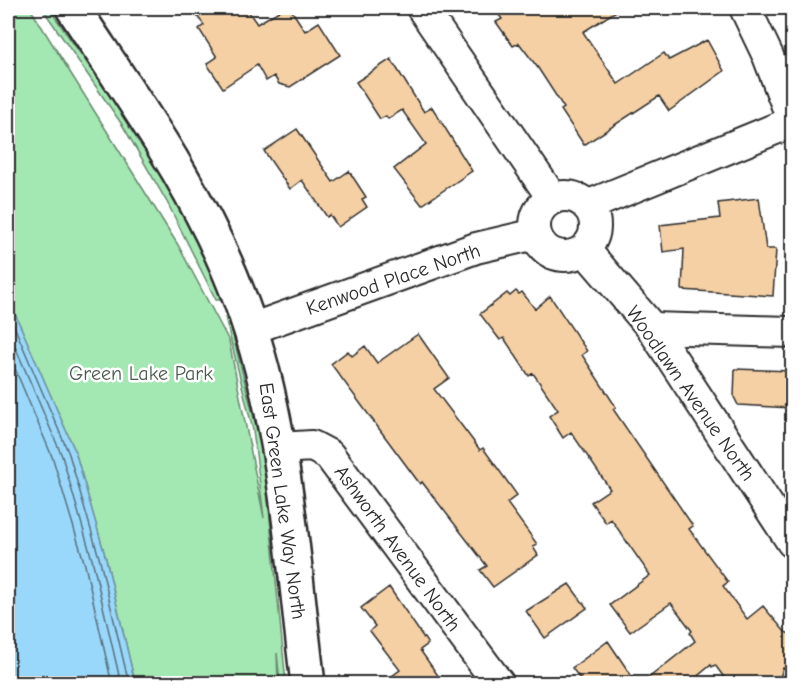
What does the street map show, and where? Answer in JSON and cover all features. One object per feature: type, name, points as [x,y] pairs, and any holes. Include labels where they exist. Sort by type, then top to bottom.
[{"type":"main road","name":"East Green Lake Way North","points":[[73,8],[174,162],[219,248],[251,329],[267,388],[279,448],[308,684]]},
{"type":"street","points":[[422,8],[553,199]]},
{"type":"street","points":[[587,206],[792,120],[768,56],[745,8]]},
{"type":"street","points":[[569,196],[587,206],[592,215],[594,233],[584,249],[576,254],[557,255],[541,245],[536,234],[537,216],[541,207],[553,199],[569,196]]},
{"type":"street","name":"Kenwood Place North","points":[[251,329],[476,248],[536,234]]},
{"type":"street","name":"Woodlawn Avenue North","points":[[584,249],[652,328],[792,542]]},
{"type":"street","points":[[652,328],[792,332]]},
{"type":"street","name":"Ashworth Avenue North","points":[[279,448],[312,446],[329,455],[499,684]]},
{"type":"green space","name":"Green Lake Park","points":[[8,8],[30,8],[178,245],[229,341],[264,518],[253,430],[225,317],[228,316],[264,458],[286,683],[280,683],[277,653],[278,683],[135,683],[106,559],[75,451],[8,298]]},
{"type":"green space","points":[[42,8],[49,8],[168,185],[207,261],[223,300],[216,300],[167,202],[123,126]]},
{"type":"water","points":[[8,298],[75,451],[106,559],[135,683],[8,683]]},
{"type":"building","points":[[191,8],[246,8],[257,24],[284,8],[290,8],[305,31],[319,22],[340,55],[290,87],[279,84],[274,76],[266,81],[257,65],[223,88],[207,64],[217,57],[199,29],[204,25]]},
{"type":"building","points":[[494,8],[621,8],[583,32],[618,84],[664,53],[669,60],[707,40],[724,71],[669,111],[659,96],[584,145],[561,110],[564,108],[538,68],[519,43],[513,46],[496,22],[502,19]]},
{"type":"building","points":[[391,59],[424,112],[432,107],[472,171],[422,205],[394,169],[426,144],[402,110],[388,119],[386,116],[380,119],[356,82]]},
{"type":"building","points":[[297,129],[333,182],[349,171],[366,197],[362,199],[367,207],[338,227],[330,215],[327,217],[302,180],[290,189],[264,151]]},
{"type":"building","points":[[759,198],[766,249],[776,249],[773,296],[682,290],[684,249],[663,252],[660,225],[720,218],[718,203]]},
{"type":"building","points":[[516,291],[519,294],[522,292],[535,309],[550,296],[587,351],[582,355],[616,407],[613,409],[693,526],[689,529],[728,582],[723,586],[747,619],[763,606],[785,632],[792,635],[792,671],[783,668],[778,684],[729,684],[715,665],[712,667],[711,665],[688,684],[641,684],[695,641],[690,633],[692,631],[671,603],[630,632],[610,605],[650,575],[611,519],[606,523],[591,502],[610,489],[571,432],[563,438],[549,416],[558,410],[533,373],[529,376],[504,338],[500,340],[480,314],[507,293],[510,296]]},
{"type":"building","points":[[418,334],[449,378],[434,389],[480,450],[483,448],[517,495],[507,503],[537,544],[533,547],[538,555],[493,587],[480,570],[487,566],[422,482],[420,484],[331,364],[348,351],[352,356],[365,346],[377,363]]},
{"type":"building","points":[[735,369],[792,371],[791,408],[738,405],[734,397]]},
{"type":"building","points":[[569,584],[587,608],[545,638],[526,611]]},
{"type":"building","points":[[389,587],[428,644],[420,650],[444,684],[381,684],[400,670],[370,631],[375,626],[361,608]]},
{"type":"building","points":[[608,641],[637,684],[584,684],[572,668]]}]
